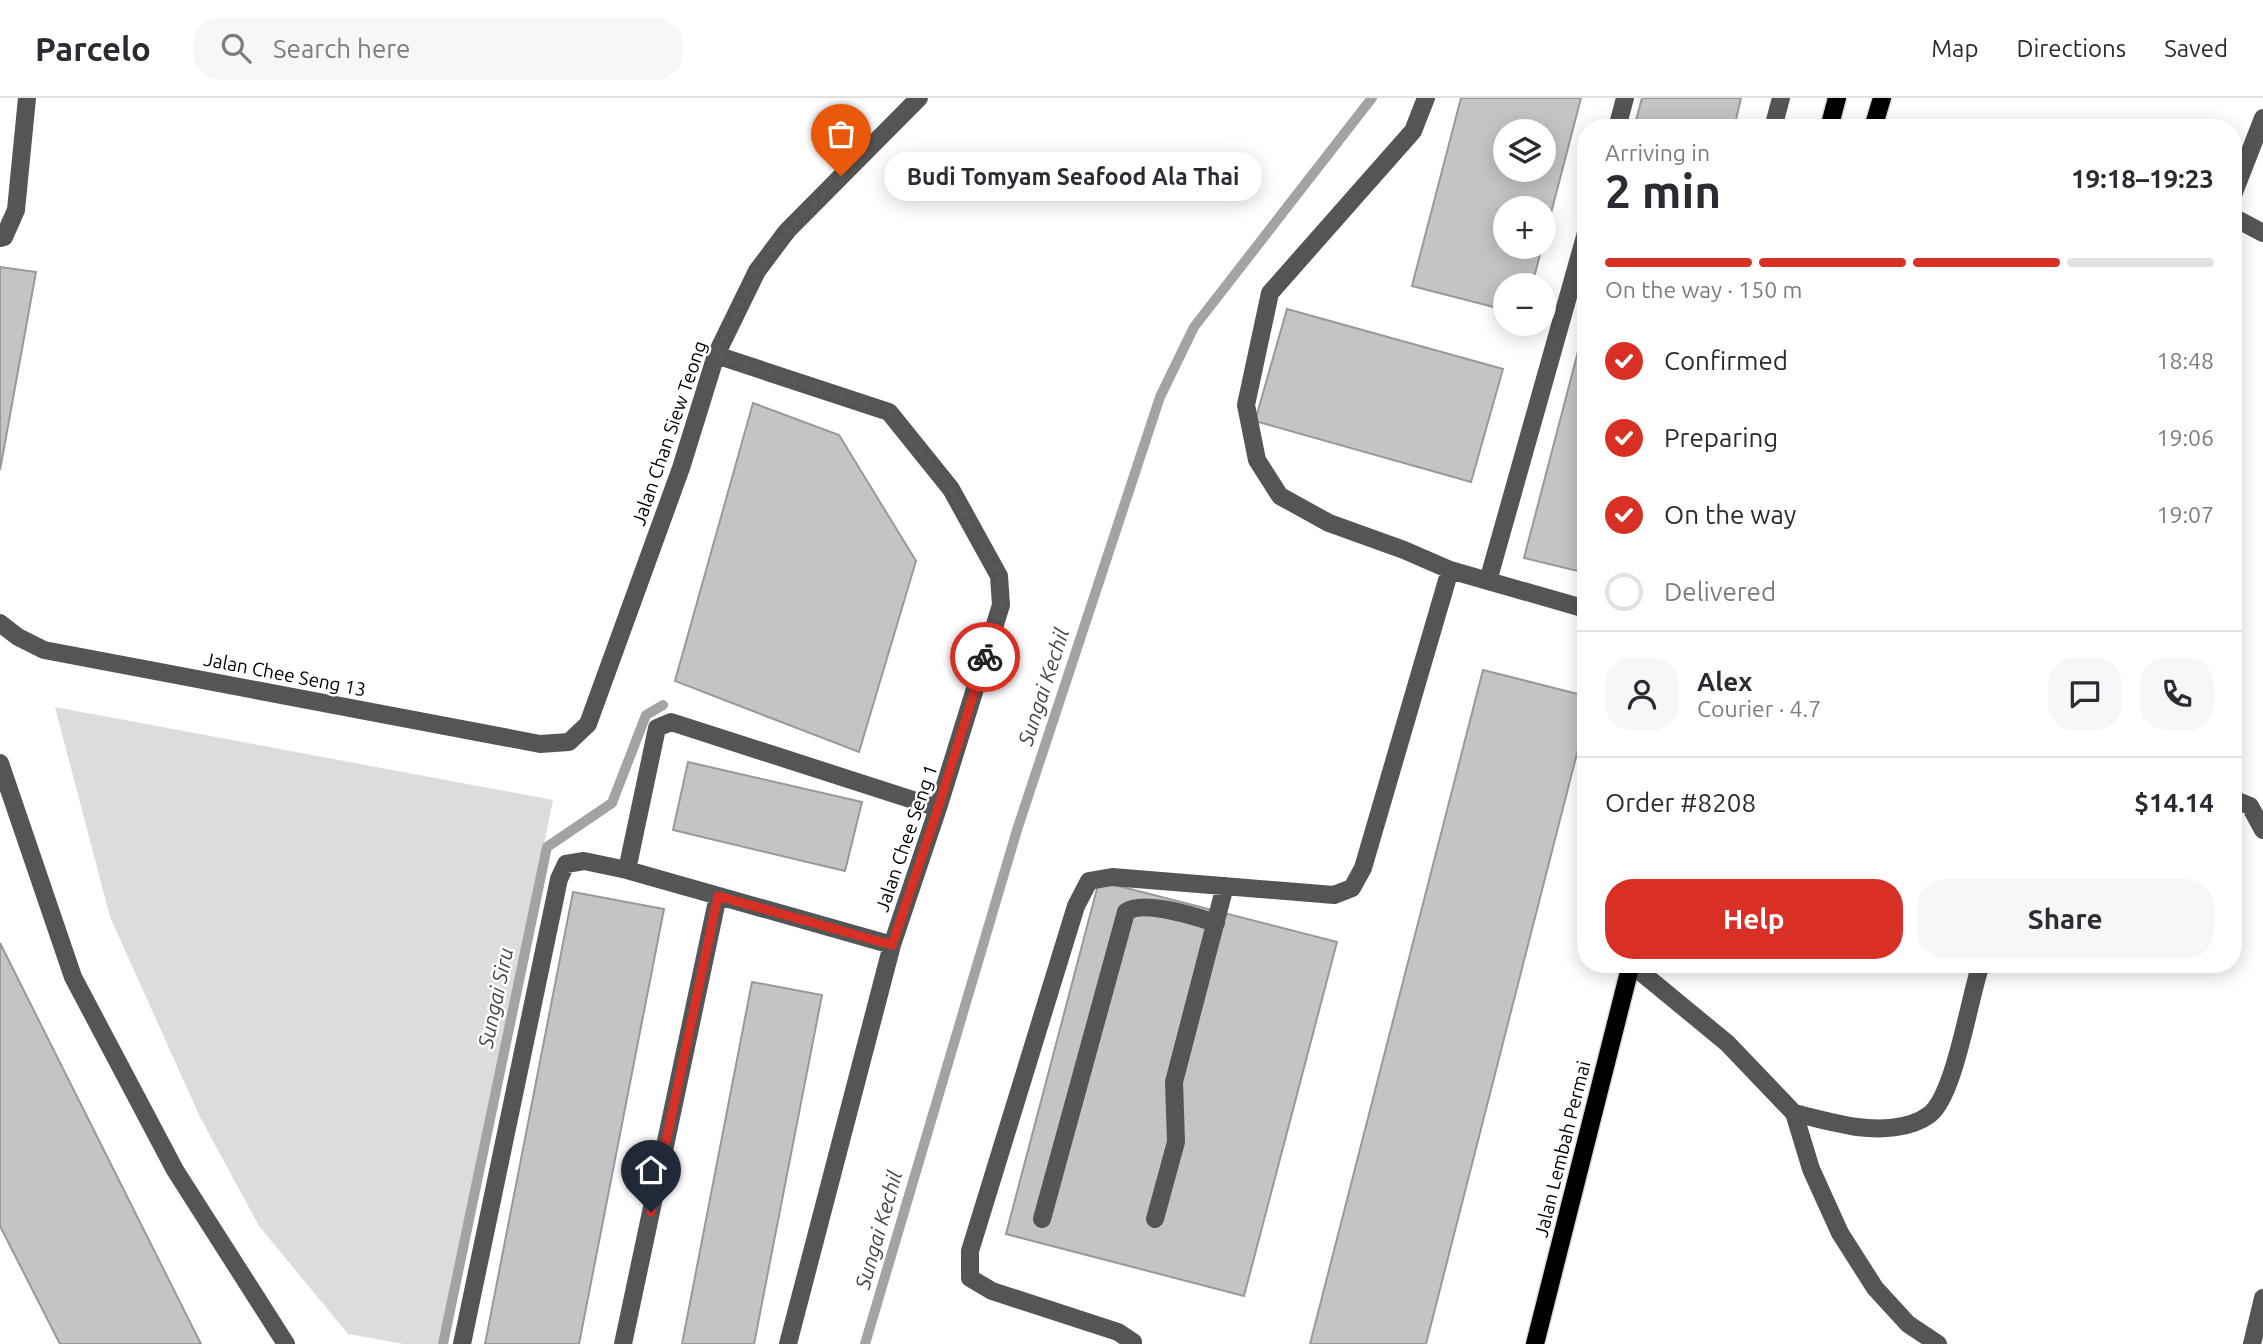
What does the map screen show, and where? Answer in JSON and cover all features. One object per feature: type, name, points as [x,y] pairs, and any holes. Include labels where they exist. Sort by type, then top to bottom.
[{"type":"main road","points":[[1831,119],[1837,98]]},
{"type":"main road","points":[[1876,119],[1882,98]]},
{"type":"main road","name":"Jalan Lembah Permai","points":[[1535,1344],[1629,973]]},
{"type":"street","points":[[0,238],[4,237],[16,209],[27,98]]},
{"type":"street","points":[[1426,98],[1413,131],[1270,293],[1246,405],[1257,460],[1280,496],[1329,523],[1450,570],[1577,607]]},
{"type":"street","points":[[1620,119],[1625,98]]},
{"type":"street","points":[[1775,119],[1781,98]]},
{"type":"street","name":"Jalan Chan Siew Teong","points":[[569,742],[588,724],[681,468],[716,355],[757,271],[787,230],[913,100]]},
{"type":"street","points":[[2242,172],[2263,118]]},
{"type":"street","points":[[2242,222],[2263,233]]},
{"type":"street","points":[[1488,582],[1577,265]]},
{"type":"street","name":"Jalan Chee Seng 1","points":[[462,1344],[559,879],[566,864],[584,861],[627,870],[892,945],[1001,605],[999,576],[951,489],[889,412],[716,355]]},
{"type":"street","points":[[1133,1344],[1118,1332],[992,1291],[971,1278],[971,1251],[1076,906],[1089,881],[1112,877],[1335,895],[1352,888],[1363,868],[1450,570]]},
{"type":"street","name":"Jalan Chee Seng 13","points":[[0,623],[18,638],[44,650],[514,740],[541,744],[569,742]]},
{"type":"street","points":[[627,870],[657,728],[671,722],[938,808]]},
{"type":"street","points":[[0,763],[72,977],[175,1170],[286,1344]]},
{"type":"street","points":[[2256,803],[2263,830]]},
{"type":"street","points":[[1154,1219],[1176,1142],[1174,1082],[1225,886]]},
{"type":"street","points":[[623,1344],[718,896]]},
{"type":"street","points":[[1042,1219],[1126,912],[1137,907],[1153,908],[1216,923]]},
{"type":"street","points":[[788,1344],[892,945]]},
{"type":"street","points":[[1642,973],[1727,1043],[1794,1113],[1811,1169],[1840,1233],[1875,1288],[1908,1324],[1938,1344]]},
{"type":"street","points":[[1794,1113],[1858,1127],[1901,1127],[1930,1114],[1948,1088],[1978,973]]},
{"type":"street","points":[[2252,1344],[2263,1298]]},
{"type":"shaded area","points":[[55,707],[553,800],[443,1344],[404,1344],[348,1334],[259,1226],[200,1117],[110,917]]},
{"type":"building","points":[[1461,98],[1581,98],[1555,196],[1493,196],[1493,259],[1539,259],[1535,273],[1493,273],[1493,307],[1412,286]]},
{"type":"building","points":[[1642,98],[1741,98],[1736,119],[1636,119]]},
{"type":"building","points":[[0,267],[36,272],[0,470]]},
{"type":"building","points":[[1287,309],[1503,369],[1471,482],[1255,421]]},
{"type":"building","points":[[1577,355],[1577,571],[1524,558]]},
{"type":"building","points":[[753,403],[839,435],[916,561],[859,752],[675,681]]},
{"type":"building","points":[[1483,670],[1577,694],[1577,753],[1426,1344],[1310,1344]]},
{"type":"building","points":[[688,762],[862,802],[845,871],[673,830]]},
{"type":"building","points":[[1099,881],[1337,942],[1244,1296],[1006,1234]]},
{"type":"building","points":[[573,892],[664,909],[579,1344],[485,1344]]},
{"type":"building","points":[[0,943],[201,1344],[60,1344],[0,1226]]},
{"type":"building","points":[[752,982],[822,995],[754,1344],[682,1344]]},
{"type":"waterway","name":"Sungai Kechil","points":[[865,1344],[1017,830],[1160,397],[1194,327],[1372,98]]},
{"type":"waterway","name":"Sungai Siru","points":[[443,1344],[547,847],[612,803],[646,715],[663,705]]},
{"type":"way so far","points":[[841,176],[787,230],[757,271],[716,355],[889,412],[951,489],[999,576],[1001,605],[985,657]]},
{"type":"place","name":"Budi Tomyam Seafood Ala Thai","points":[[841,176]]},
{"type":"route","points":[[651,1212],[718,896],[892,945],[985,657]]}]
